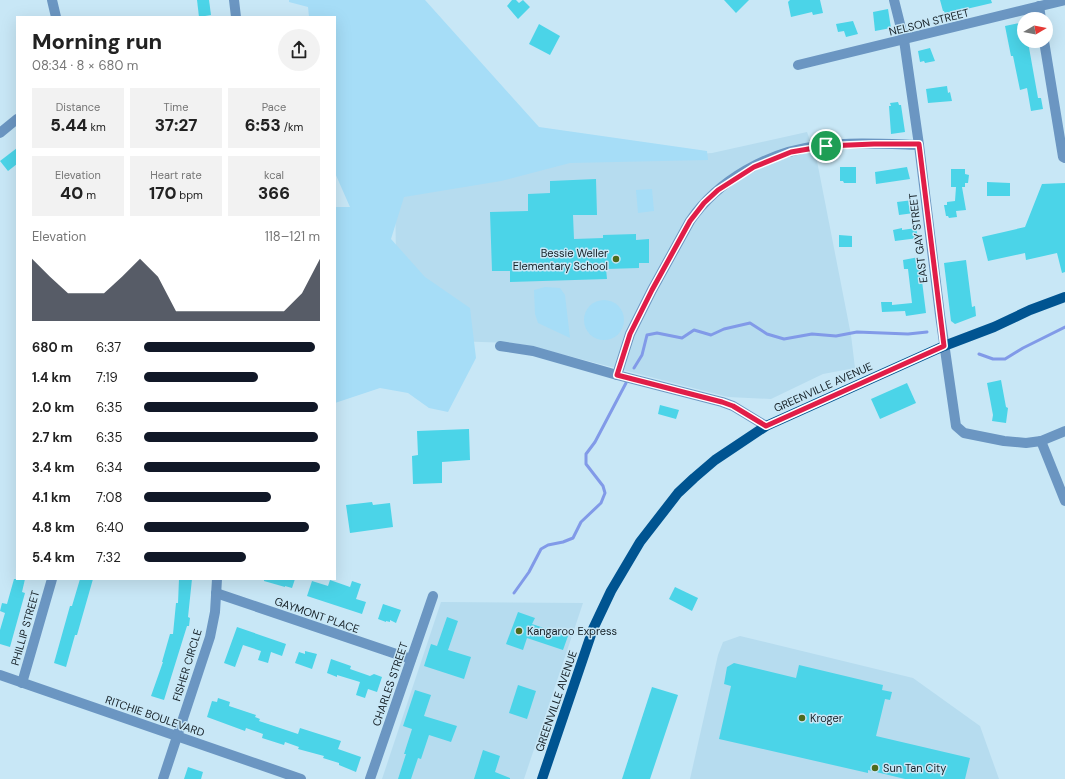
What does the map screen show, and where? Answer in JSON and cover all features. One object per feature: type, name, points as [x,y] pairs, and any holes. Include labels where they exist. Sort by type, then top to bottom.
[{"type":"main road","name":"GREENVILLE AVENUE","points":[[542,779],[597,620],[623,568],[640,542],[684,488],[715,460],[766,426],[944,346],[994,327],[1065,296]]},
{"type":"street","points":[[52,0],[56,16]]},
{"type":"street","points":[[234,0],[236,16]]},
{"type":"street","name":"EAST GAY STREET","points":[[894,0],[904,40],[919,144],[944,346],[956,426],[961,431],[970,434],[1004,441],[1026,443],[1041,441]]},
{"type":"street","name":"NELSON STREET","points":[[798,65],[1065,0]]},
{"type":"street","points":[[1039,6],[1040,12]]},
{"type":"street","points":[[1045,48],[1064,158]]},
{"type":"street","points":[[0,133],[16,120]]},
{"type":"street","points":[[617,375],[630,334],[652,290],[690,221],[707,200],[727,183],[764,161],[785,153],[806,148],[834,145],[919,144]]},
{"type":"street","points":[[500,346],[532,352],[722,402],[733,406],[766,426]]},
{"type":"street","points":[[1065,431],[1041,441],[1065,501]]},
{"type":"street","name":"PHILLIP STREET","points":[[22,683],[52,580]]},
{"type":"street","name":"FISHER CIRCLE","points":[[163,779],[210,637],[215,612],[217,580]]},
{"type":"street","name":"GAYMONT PLACE","points":[[216,593],[411,659]]},
{"type":"street","name":"CHARLES STREET","points":[[370,779],[433,596]]},
{"type":"street","name":"RITCHIE BOULEVARD","points":[[0,675],[301,779]]},
{"type":"shaded area","points":[[289,0],[425,0],[539,127],[707,151],[708,160],[570,163],[501,181],[404,197],[391,239],[425,277],[470,308],[476,358],[448,412],[429,408],[408,393],[380,388],[336,403],[336,207],[350,207],[336,175],[336,16],[309,16],[308,7],[289,2]]},
{"type":"shaded area","name":"Bessie Weller Elementary School","points":[[807,132],[816,156],[851,335],[855,368],[823,374],[771,399],[728,397],[526,345],[512,343],[397,339],[395,183],[574,157],[651,157],[712,153]]},
{"type":"shaded area","points":[[652,189],[654,211],[638,213],[636,190]]},
{"type":"shaded area","points":[[545,287],[560,288],[565,295],[570,338],[538,323],[535,314],[534,290]]},
{"type":"shaded area","points":[[604,300],[612,302],[618,306],[622,312],[624,320],[622,328],[618,334],[612,338],[604,340],[596,338],[590,334],[586,328],[584,320],[586,312],[590,306],[596,302]]},
{"type":"shaded area","points":[[441,602],[583,603],[524,779],[382,779]]},
{"type":"shaded area","points":[[740,636],[913,678],[980,726],[999,779],[690,779],[718,655],[723,642]]},
{"type":"building","points":[[197,0],[209,0],[211,15],[199,16]]},
{"type":"building","points":[[512,0],[516,0],[519,3],[523,0],[530,7],[518,19],[507,6]]},
{"type":"building","points":[[724,0],[749,0],[736,13]]},
{"type":"building","points":[[790,0],[820,0],[823,13],[813,15],[812,12],[791,17],[788,2]]},
{"type":"building","points":[[940,0],[991,0],[992,3],[945,14]]},
{"type":"building","points":[[888,9],[891,28],[875,31],[873,12]]},
{"type":"building","points":[[853,21],[858,34],[846,37],[844,31],[838,32],[836,24]]},
{"type":"building","points":[[1017,23],[1017,48],[1029,48],[1038,98],[1041,98],[1043,109],[1031,111],[1027,88],[1020,90],[1005,26]]},
{"type":"building","points":[[539,24],[560,36],[550,55],[529,44]]},
{"type":"building","points":[[930,48],[935,61],[925,63],[924,61],[920,62],[918,51]]},
{"type":"building","points":[[947,86],[948,93],[950,92],[952,101],[928,103],[926,89]]},
{"type":"building","points":[[898,102],[899,105],[901,105],[905,132],[891,134],[889,106],[891,106],[890,103]]},
{"type":"building","points":[[16,149],[16,165],[8,171],[0,161]]},
{"type":"building","points":[[840,167],[856,167],[856,183],[844,183],[843,181],[840,181]]},
{"type":"building","points":[[907,167],[910,179],[876,184],[875,172]]},
{"type":"building","points":[[951,169],[965,169],[965,174],[969,175],[968,183],[965,183],[965,187],[962,187],[966,210],[956,211],[957,217],[949,218],[946,216],[944,205],[947,205],[947,202],[955,201],[956,187],[951,187]]},
{"type":"building","points":[[596,179],[597,215],[573,215],[574,239],[603,238],[603,235],[636,234],[636,240],[649,239],[649,263],[639,263],[639,268],[606,269],[607,279],[510,282],[510,271],[492,271],[490,212],[528,211],[528,194],[550,193],[550,181]]},
{"type":"building","points":[[987,182],[1010,183],[1010,196],[987,196]]},
{"type":"building","points":[[1065,183],[1065,272],[1062,273],[1057,253],[1026,260],[1025,253],[988,261],[982,237],[1025,227],[1042,184]]},
{"type":"building","points":[[913,200],[913,202],[916,202],[917,211],[914,211],[914,213],[899,215],[897,202]]},
{"type":"building","points":[[902,228],[902,230],[916,228],[918,238],[895,241],[893,230]]},
{"type":"building","points":[[839,235],[852,236],[852,247],[839,247]]},
{"type":"building","points":[[919,257],[926,313],[906,316],[905,311],[882,312],[881,302],[892,302],[892,305],[912,303],[908,269],[904,269],[903,260]]},
{"type":"building","points":[[966,260],[972,307],[975,306],[976,316],[955,324],[951,321],[944,263]]},
{"type":"building","points":[[1001,380],[1006,407],[1008,408],[1006,423],[992,421],[993,415],[987,383]]},
{"type":"building","points":[[907,383],[916,403],[880,419],[871,399]]},
{"type":"building","points":[[660,405],[679,410],[676,419],[658,414]]},
{"type":"building","points":[[469,429],[470,460],[442,462],[442,483],[413,484],[412,456],[418,455],[417,431]]},
{"type":"building","points":[[372,502],[373,505],[390,503],[393,527],[350,533],[346,505]]},
{"type":"building","points":[[14,579],[25,580],[22,592],[25,593],[10,647],[0,644],[0,630],[5,613],[0,611],[2,603],[7,604]]},
{"type":"building","points":[[80,580],[93,580],[66,667],[54,663],[70,606],[72,606]]},
{"type":"building","points":[[179,580],[192,580],[188,617],[190,618],[189,626],[187,626],[164,700],[151,696],[163,662],[170,634],[173,634],[176,603],[178,603]]},
{"type":"building","points":[[264,580],[295,580],[292,588]]},
{"type":"building","points":[[330,580],[350,587],[352,581],[361,584],[356,599],[366,602],[362,614],[307,596],[312,581],[328,586]]},
{"type":"building","points":[[675,587],[698,598],[692,611],[669,599]]},
{"type":"building","points":[[383,604],[401,610],[396,623],[390,620],[390,622],[386,622],[378,619]]},
{"type":"building","points":[[518,612],[535,618],[532,624],[568,636],[563,650],[527,638],[523,650],[506,644]]},
{"type":"building","points":[[447,617],[458,621],[448,650],[471,657],[464,679],[424,666],[431,644],[437,646]]},
{"type":"building","points":[[237,627],[286,644],[282,656],[271,652],[268,663],[258,660],[261,651],[243,645],[235,667],[224,663]]},
{"type":"building","points":[[305,651],[317,654],[312,669],[295,663],[299,652],[305,654]]},
{"type":"building","points":[[331,659],[351,666],[350,669],[370,676],[374,674],[382,677],[377,692],[368,689],[365,698],[356,695],[360,682],[337,675],[337,677],[327,673]]},
{"type":"building","name":"Kroger","points":[[734,663],[796,678],[799,665],[883,685],[882,690],[892,692],[890,700],[885,699],[876,736],[970,758],[965,779],[905,779],[868,770],[868,773],[719,739],[731,686],[724,684],[727,667]]},
{"type":"building","points":[[518,685],[536,691],[527,719],[509,713]]},
{"type":"building","points":[[652,687],[678,695],[650,779],[622,779]]},
{"type":"building","points":[[415,690],[431,695],[424,716],[457,726],[451,742],[429,735],[421,759],[418,758],[411,779],[398,779],[412,729],[403,726]]},
{"type":"building","points":[[218,698],[230,702],[229,706],[256,715],[255,717],[260,719],[259,721],[298,734],[300,728],[341,741],[338,749],[361,757],[356,772],[339,765],[339,763],[323,758],[324,756],[298,749],[299,747],[285,742],[284,745],[262,738],[263,734],[246,728],[245,731],[207,717],[212,701],[217,702]]},
{"type":"building","points":[[483,750],[500,756],[495,772],[510,779],[474,779]]},
{"type":"building","points":[[188,767],[203,772],[201,779],[184,779]]},
{"type":"waterway","points":[[634,368],[642,355],[647,335],[657,333],[682,338],[694,330],[711,335],[724,329],[750,323],[767,334],[784,339],[812,334],[836,336],[857,332],[908,334],[927,332]]},
{"type":"waterway","points":[[979,354],[993,359],[1005,359],[1023,348],[1065,327]]},
{"type":"waterway","points":[[514,593],[529,572],[541,549],[548,545],[573,538],[581,522],[601,503],[605,493],[603,486],[586,464],[586,454],[595,442],[626,383]]},
{"type":"place","name":"Bessie Weller Elementary School","points":[[616,259]]},
{"type":"place","name":"Kangaroo Express","points":[[519,631]]},
{"type":"place","name":"Kroger","points":[[802,718]]},
{"type":"place","name":"Sun Tan City","points":[[875,768]]},
{"type":"route","points":[[919,144],[944,346],[766,426],[733,406],[722,402],[617,375],[630,334],[652,290],[690,221],[704,203],[727,183],[743,172],[761,163],[779,155],[806,148],[826,146],[919,144]]}]
